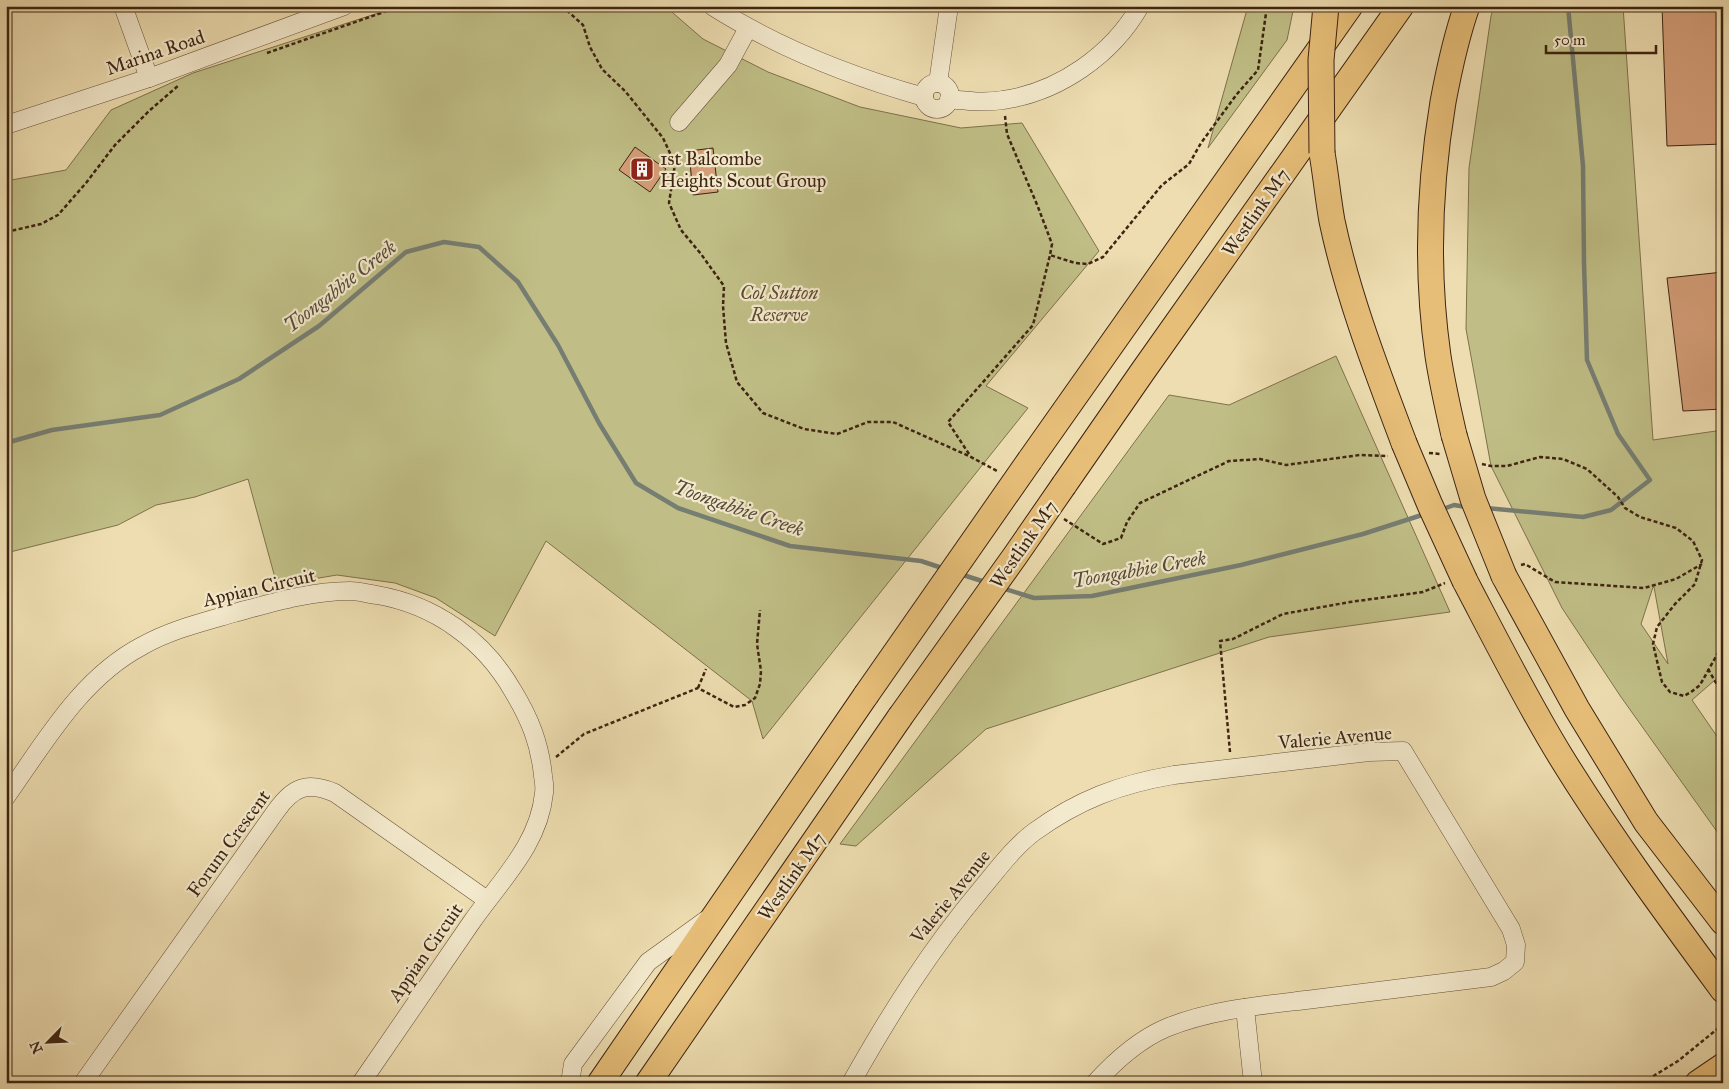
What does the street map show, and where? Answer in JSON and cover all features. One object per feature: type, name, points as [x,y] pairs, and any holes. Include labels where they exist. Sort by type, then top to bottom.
[{"type":"highway","points":[[1326,6],[1321,60],[1322,153],[1332,221],[1347,280],[1369,347],[1430,505],[1456,581],[1506,661],[1561,757],[1616,841],[1723,990]]},
{"type":"highway","points":[[600,1083],[866,694],[1350,6]]},
{"type":"highway","name":"Westlink M7","points":[[648,1083],[900,717],[1016,556],[1143,371],[1400,6]]},
{"type":"highway","points":[[1467,6],[1450,62],[1436,147],[1430,229],[1432,298],[1447,445],[1509,571],[1536,637],[1610,766],[1646,822],[1723,922]]},
{"type":"highway","points":[[1696,888],[1723,900]]},
{"type":"highway","points":[[1698,1083],[1723,1066]]},
{"type":"street","points":[[123,6],[149,78]]},
{"type":"street","name":"Marina Road","points":[[6,125],[149,78],[344,6]]},
{"type":"street","points":[[712,6],[790,50],[878,84],[924,97]]},
{"type":"street","points":[[938,83],[949,6]]},
{"type":"street","points":[[949,100],[984,102],[1003,100],[1042,90],[1058,83],[1105,51],[1132,21],[1140,6]]},
{"type":"street","points":[[679,122],[728,65],[748,28]]},
{"type":"street","points":[[934,83],[938,83],[948,90],[949,100],[944,106],[935,108],[927,104],[924,97],[927,88],[934,83]]},
{"type":"street","name":"Appian Circuit","points":[[6,797],[74,702],[106,670],[142,646],[186,627],[271,603],[312,594],[351,591],[392,598],[434,614],[462,631],[487,654],[508,680],[528,717],[548,759],[544,791],[536,826],[522,855],[487,900],[361,1083]]},
{"type":"street","name":"Valerie Avenue","points":[[851,1083],[889,1015],[918,972],[968,905],[1005,861],[1033,833],[1067,811],[1104,793],[1142,781],[1369,752],[1403,751],[1502,912],[1511,929],[1516,945],[1515,962],[1504,972],[1491,977],[1245,1008]]},
{"type":"street","name":"Forum Crescent","points":[[83,1083],[283,800],[294,791],[308,786],[322,788],[334,793],[487,900]]},
{"type":"street","points":[[570,1083],[573,1064],[648,962],[717,912]]},
{"type":"street","points":[[1095,1083],[1115,1061],[1139,1043],[1165,1028],[1195,1018],[1245,1008],[1253,1083]]},
{"type":"path","points":[[264,54],[401,6]]},
{"type":"path","points":[[562,6],[582,26],[590,47],[602,69],[625,91],[663,138],[675,164],[669,203],[681,230],[724,286],[723,306],[726,343],[737,382],[763,413],[804,429],[837,434],[868,422],[893,422],[970,456],[997,470],[1004,476]]},
{"type":"path","points":[[1050,255],[1075,263],[1088,264],[1102,257],[1162,185],[1189,164],[1206,136],[1237,94],[1258,70],[1267,6]]},
{"type":"path","points":[[6,232],[41,224],[58,215],[86,183],[115,145],[149,111],[181,83]]},
{"type":"path","points":[[970,456],[948,422],[1034,325],[1052,244],[1007,134],[1003,100]]},
{"type":"path","points":[[1060,516],[1103,544],[1121,538],[1127,522],[1140,503],[1229,462],[1260,459],[1286,465],[1408,451],[1434,453],[1447,445]]},
{"type":"path","points":[[1474,462],[1492,466],[1507,466],[1540,457],[1563,459],[1586,469],[1618,496],[1625,508],[1640,517],[1676,528],[1693,541],[1702,560],[1695,584],[1675,604],[1657,627],[1653,644],[1662,682],[1670,692],[1684,696],[1700,685],[1723,644]]},
{"type":"path","points":[[1509,571],[1525,564],[1555,582],[1644,588],[1676,579],[1702,564]]},
{"type":"path","points":[[1232,769],[1220,641],[1233,639],[1283,614],[1423,592],[1456,581]]},
{"type":"path","points":[[698,688],[734,707],[745,706],[755,698],[760,684],[761,670],[757,644],[760,610]]},
{"type":"path","points":[[548,759],[584,734],[698,688],[706,669]]},
{"type":"path","points":[[1708,669],[1723,695]]},
{"type":"path","points":[[1642,1083],[1678,1062],[1722,1027]]},
{"type":"green space","name":"Col Sutton Reserve","points":[[400,6],[665,6],[703,39],[768,72],[860,107],[961,128],[1022,123],[1099,251],[986,386],[1028,408],[763,739],[752,701],[546,541],[495,636],[436,598],[395,583],[337,575],[277,585],[248,479],[195,497],[156,505],[118,525],[6,553],[6,181],[66,170],[111,110],[193,73]]},
{"type":"green space","points":[[1248,6],[1294,6],[1287,40],[1208,148]]},
{"type":"green space","points":[[1494,6],[1623,6],[1653,440],[1723,430],[1723,673],[1692,700],[1723,745],[1723,840],[1621,697],[1562,608],[1491,466],[1466,329],[1469,168]],"holes":[[[1654,587],[1668,664],[1641,624]]]},
{"type":"green space","points":[[1336,356],[1450,612],[1269,637],[986,729],[856,846],[840,844],[1169,395],[1229,405]]},
{"type":"building","points":[[1662,6],[1723,6],[1723,144],[1667,146]]},
{"type":"building","name":"1st Balcombe Heights Scout Group","points":[[635,147],[666,169],[650,192],[619,170]]},
{"type":"building","points":[[713,148],[718,192],[693,195],[689,151]]},
{"type":"building","points":[[1723,272],[1723,409],[1683,411],[1667,278]]},
{"type":"waterway","points":[[1486,508],[1583,517],[1611,510],[1650,480],[1618,434],[1587,360],[1583,166],[1568,6]]},
{"type":"waterway","name":"Toongabbie Creek","points":[[6,443],[52,430],[160,415],[239,379],[319,326],[406,252],[444,242],[479,247],[518,282],[558,345],[599,423],[636,483],[678,508],[790,546],[921,561],[945,569]]},
{"type":"waterway","name":"Toongabbie Creek","points":[[1440,510],[1454,505],[1466,507]]},
{"type":"waterway","name":"Toongabbie Creek","points":[[1002,588],[1034,598],[1092,596],[1241,565],[1363,534],[1425,514]]},
{"type":"waterway","name":"Toongabbie Creek","points":[[960,574],[985,582]]},
{"type":"place","name":"1st Balcombe Heights Scout Group","points":[[642,169]]}]
